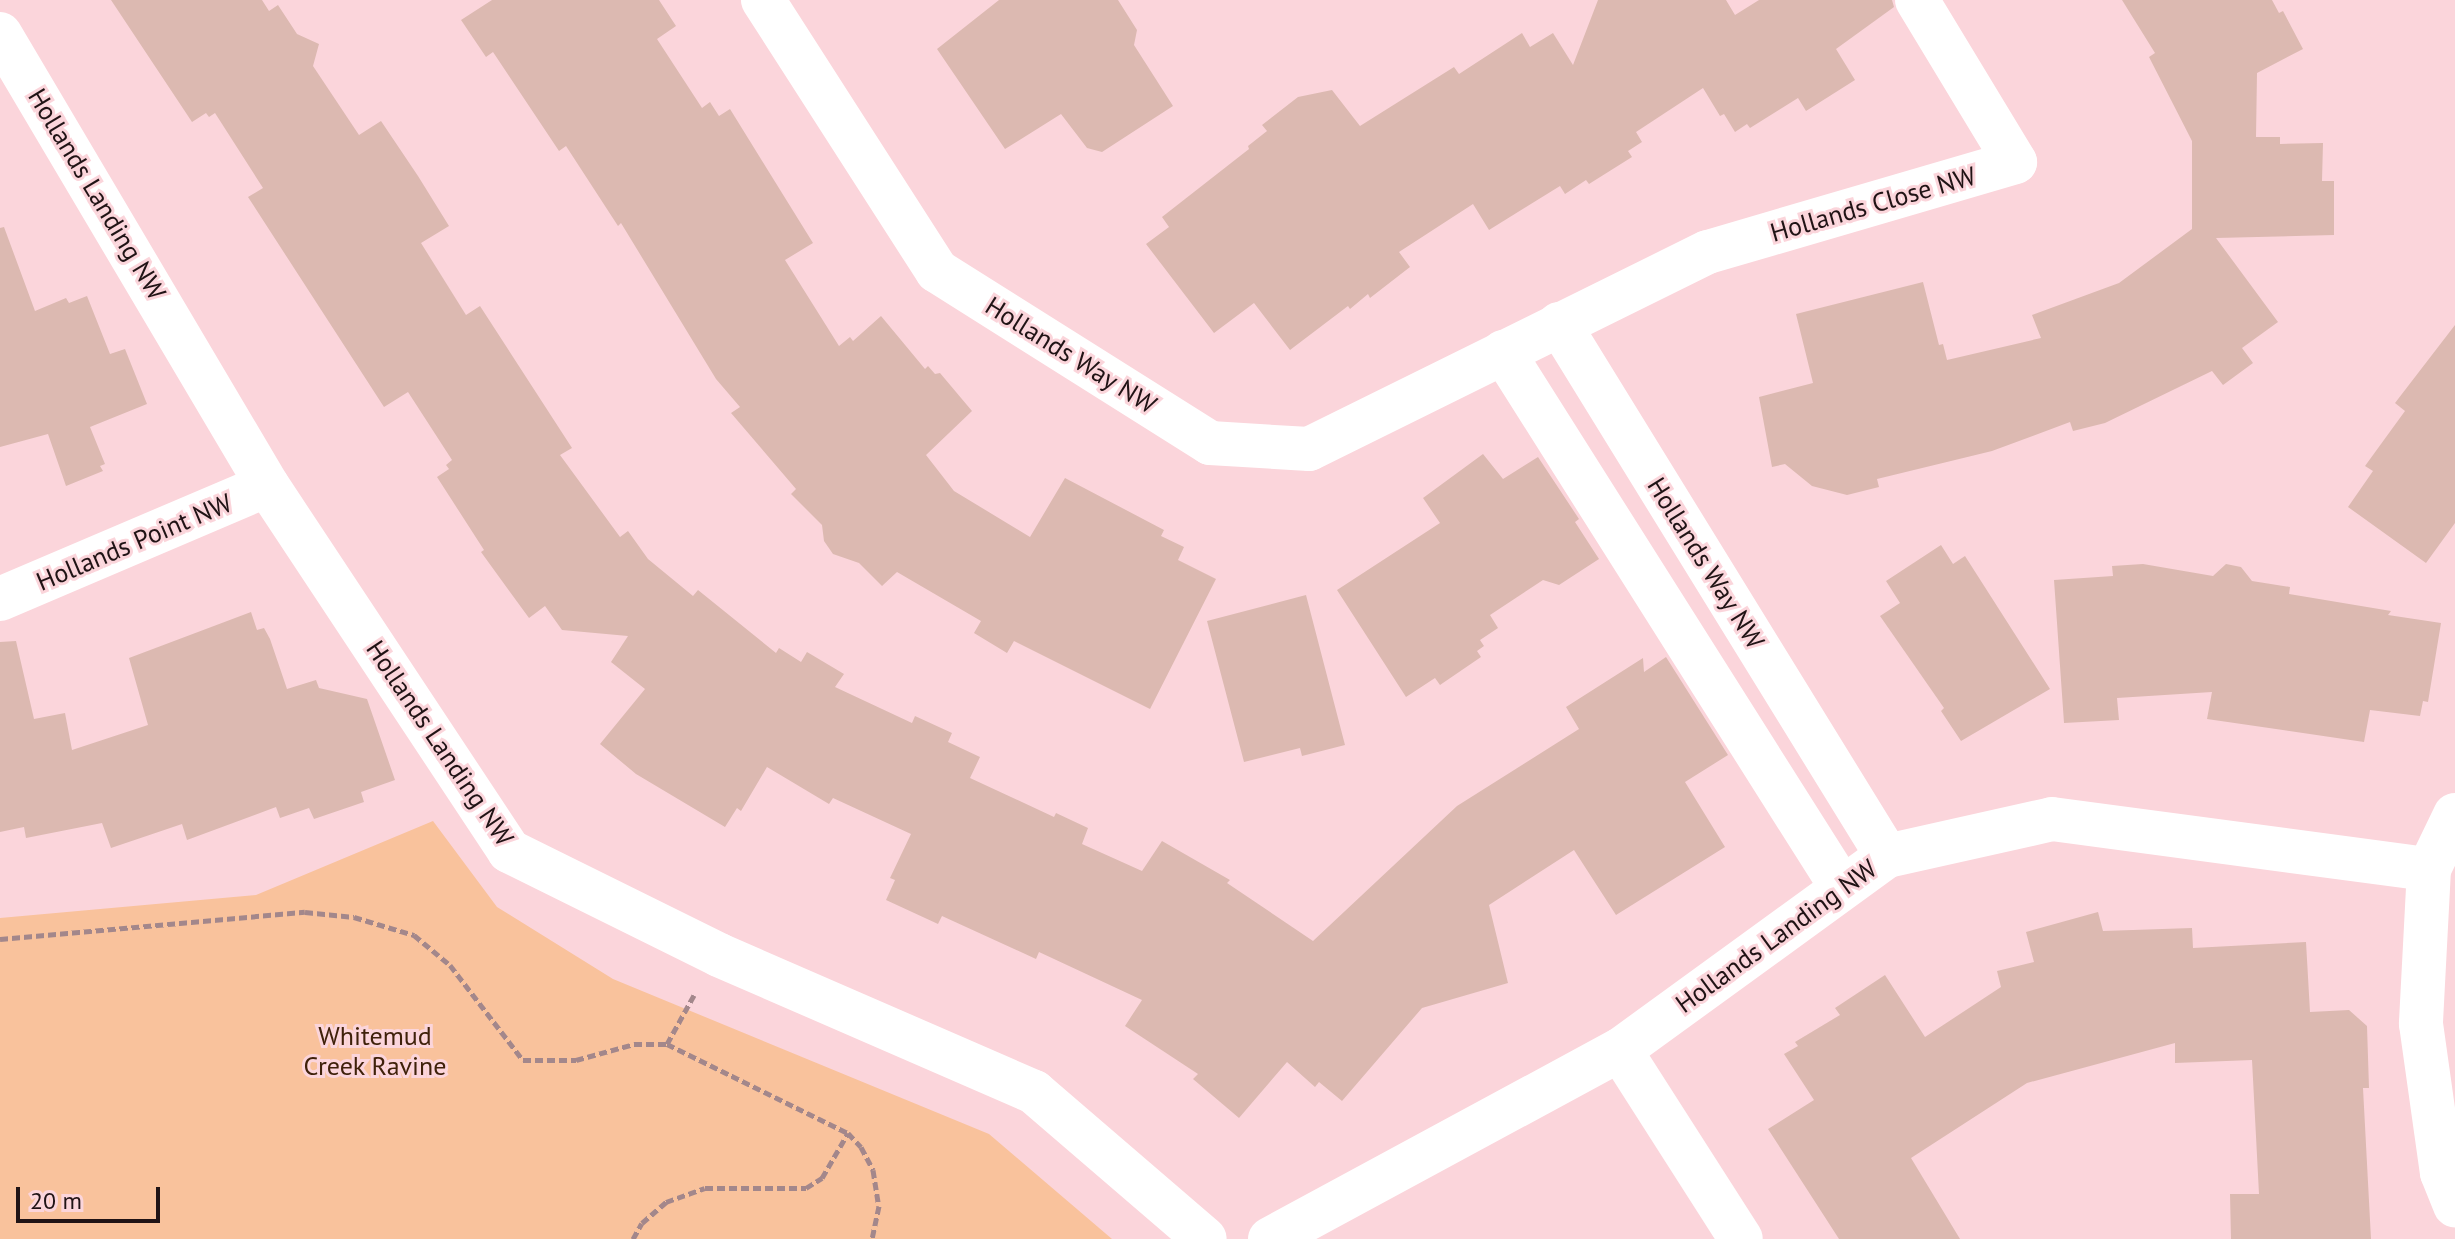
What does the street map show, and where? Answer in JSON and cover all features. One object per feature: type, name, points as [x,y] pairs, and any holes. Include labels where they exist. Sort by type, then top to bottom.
[{"type":"street","name":"Hollands Way NW","points":[[763,0],[937,271],[1210,443],[1309,449],[1559,324],[1887,856]]},
{"type":"street","name":"Hollands Close NW","points":[[1559,324],[1708,252],[2015,162],[1917,0]]},
{"type":"street","name":"Hollands Landing NW","points":[[0,34],[267,485],[509,851],[719,955],[1034,1092],[1205,1239]]},
{"type":"street","points":[[1503,352],[1842,888]]},
{"type":"street","name":"Hollands Point NW","points":[[0,599],[267,485]]},
{"type":"street","points":[[2455,815],[2429,869],[2421,1024],[2442,1173],[2455,1206]]},
{"type":"street","name":"Hollands Landing NW","points":[[1270,1239],[1620,1050],[1887,856],[2052,819],[2429,869]]},
{"type":"street","points":[[1620,1050],[1741,1239]]},
{"type":"path","points":[[0,939],[305,912],[354,917],[414,935],[450,965],[523,1060],[576,1060],[634,1044],[667,1044],[848,1133],[861,1147],[873,1170],[879,1206],[872,1239]]},
{"type":"path","points":[[667,1044],[719,955]]},
{"type":"path","points":[[633,1239],[642,1223],[666,1202],[705,1188],[806,1188],[822,1178],[848,1133]]},
{"type":"green space","name":"Whitemud Creek Ravine","points":[[433,821],[497,907],[613,979],[989,1134],[1112,1239],[0,1239],[0,918],[256,895]]},
{"type":"building","points":[[111,0],[262,0],[269,11],[278,5],[297,34],[319,44],[313,66],[359,135],[381,121],[418,176],[449,226],[421,243],[466,315],[480,306],[572,448],[560,455],[620,537],[628,531],[648,559],[693,596],[698,590],[776,653],[779,648],[801,662],[807,652],[844,674],[835,687],[912,723],[915,716],[952,733],[948,742],[980,757],[970,778],[1054,817],[1056,813],[1088,828],[1082,844],[1142,871],[1162,841],[1230,880],[1227,883],[1313,941],[1457,806],[1579,729],[1566,707],[1643,658],[1644,672],[1666,657],[1728,755],[1685,782],[1725,847],[1616,915],[1574,850],[1489,905],[1508,983],[1422,1008],[1342,1101],[1319,1082],[1315,1087],[1287,1062],[1239,1118],[1193,1079],[1198,1074],[1125,1026],[1142,1000],[1039,952],[1036,959],[942,916],[938,924],[886,900],[895,880],[890,878],[911,834],[833,798],[829,804],[767,767],[741,811],[737,808],[725,827],[636,774],[600,744],[645,689],[611,662],[628,636],[562,630],[545,606],[529,618],[481,552],[484,550],[437,477],[449,469],[446,465],[452,460],[408,392],[384,407],[248,197],[263,188],[215,113],[209,117],[206,113],[192,122]]},
{"type":"building","points":[[492,0],[659,0],[676,26],[657,39],[702,108],[710,102],[719,116],[730,109],[813,243],[785,260],[839,346],[850,337],[853,341],[881,316],[925,369],[928,366],[935,374],[940,373],[972,411],[926,455],[954,491],[1030,537],[1065,478],[1164,530],[1161,536],[1184,547],[1178,560],[1216,579],[1150,709],[1014,641],[1007,653],[974,633],[981,621],[897,572],[882,586],[859,563],[833,554],[824,541],[822,525],[791,494],[796,489],[731,413],[740,407],[716,379],[621,223],[618,226],[566,146],[559,151],[493,52],[486,57],[461,20]]},
{"type":"building","points":[[999,0],[1118,0],[1137,30],[1134,45],[1173,106],[1102,152],[1087,148],[1061,114],[1005,149],[937,49]]},
{"type":"building","points":[[1598,0],[1726,0],[1735,15],[1759,0],[1892,0],[1894,7],[1836,49],[1855,80],[1806,111],[1798,98],[1750,128],[1747,124],[1735,132],[1724,114],[1720,116],[1703,88],[1636,132],[1642,142],[1628,151],[1632,157],[1589,184],[1586,180],[1565,194],[1560,186],[1489,230],[1473,204],[1399,252],[1410,267],[1370,298],[1368,294],[1350,309],[1348,306],[1290,350],[1254,303],[1214,333],[1146,244],[1169,227],[1162,217],[1249,149],[1248,146],[1267,131],[1262,125],[1298,97],[1332,90],[1360,126],[1454,67],[1459,74],[1522,33],[1530,47],[1553,33],[1573,65]]},
{"type":"building","points":[[2122,0],[2272,0],[2279,13],[2283,11],[2303,49],[2257,73],[2256,137],[2280,137],[2280,144],[2323,143],[2322,181],[2334,181],[2334,235],[2216,238],[2278,322],[2242,348],[2253,363],[2223,385],[2212,371],[2105,423],[2073,431],[2070,422],[1992,451],[1877,479],[1879,487],[1847,495],[1812,486],[1785,464],[1772,467],[1759,397],[1813,383],[1796,314],[1923,282],[1939,345],[1943,344],[1947,360],[2041,338],[2032,315],[2119,283],[2192,229],[2192,141],[2149,57],[2155,53]]},
{"type":"building","points":[[4,227],[35,311],[66,298],[69,303],[87,296],[110,354],[125,349],[147,404],[90,427],[105,464],[100,466],[103,471],[66,486],[48,434],[0,447],[0,228]]},
{"type":"building","points":[[2455,325],[2455,523],[2426,563],[2348,507],[2373,471],[2365,466],[2405,411],[2395,403]]},
{"type":"building","points":[[1483,454],[1503,479],[1538,457],[1579,519],[1575,522],[1599,559],[1559,585],[1543,580],[1490,615],[1498,628],[1480,640],[1484,646],[1477,651],[1481,657],[1440,685],[1435,678],[1406,697],[1337,590],[1440,523],[1423,498]]},
{"type":"building","points":[[1941,545],[1953,564],[1965,556],[2050,689],[1961,741],[1941,711],[1944,708],[1880,616],[1900,603],[1886,581]]},
{"type":"building","points":[[2143,564],[2213,576],[2226,564],[2241,567],[2252,581],[2290,587],[2289,594],[2391,611],[2388,615],[2441,623],[2428,702],[2423,701],[2420,716],[2370,710],[2364,742],[2207,719],[2212,692],[2117,698],[2119,720],[2064,723],[2054,580],[2113,576],[2112,566]]},
{"type":"building","points":[[1306,595],[1345,745],[1302,756],[1300,748],[1244,762],[1207,621]]},
{"type":"building","points":[[251,612],[257,630],[264,628],[270,639],[287,689],[316,680],[319,688],[367,699],[395,780],[361,792],[364,802],[314,819],[309,808],[280,818],[276,807],[187,840],[182,824],[111,848],[102,823],[26,838],[24,827],[0,832],[0,642],[16,641],[34,719],[65,713],[72,750],[148,725],[129,658]]},
{"type":"building","points":[[2098,912],[2103,931],[2192,928],[2193,948],[2306,942],[2310,1012],[2349,1010],[2367,1026],[2369,1088],[2363,1088],[2371,1239],[2231,1239],[2230,1194],[2259,1194],[2252,1060],[2175,1063],[2175,1043],[2027,1083],[1911,1158],[1960,1239],[1839,1239],[1768,1129],[1814,1100],[1784,1054],[1798,1046],[1795,1042],[1840,1015],[1835,1008],[1885,975],[1925,1037],[2001,987],[1997,971],[2034,962],[2026,932]]}]
